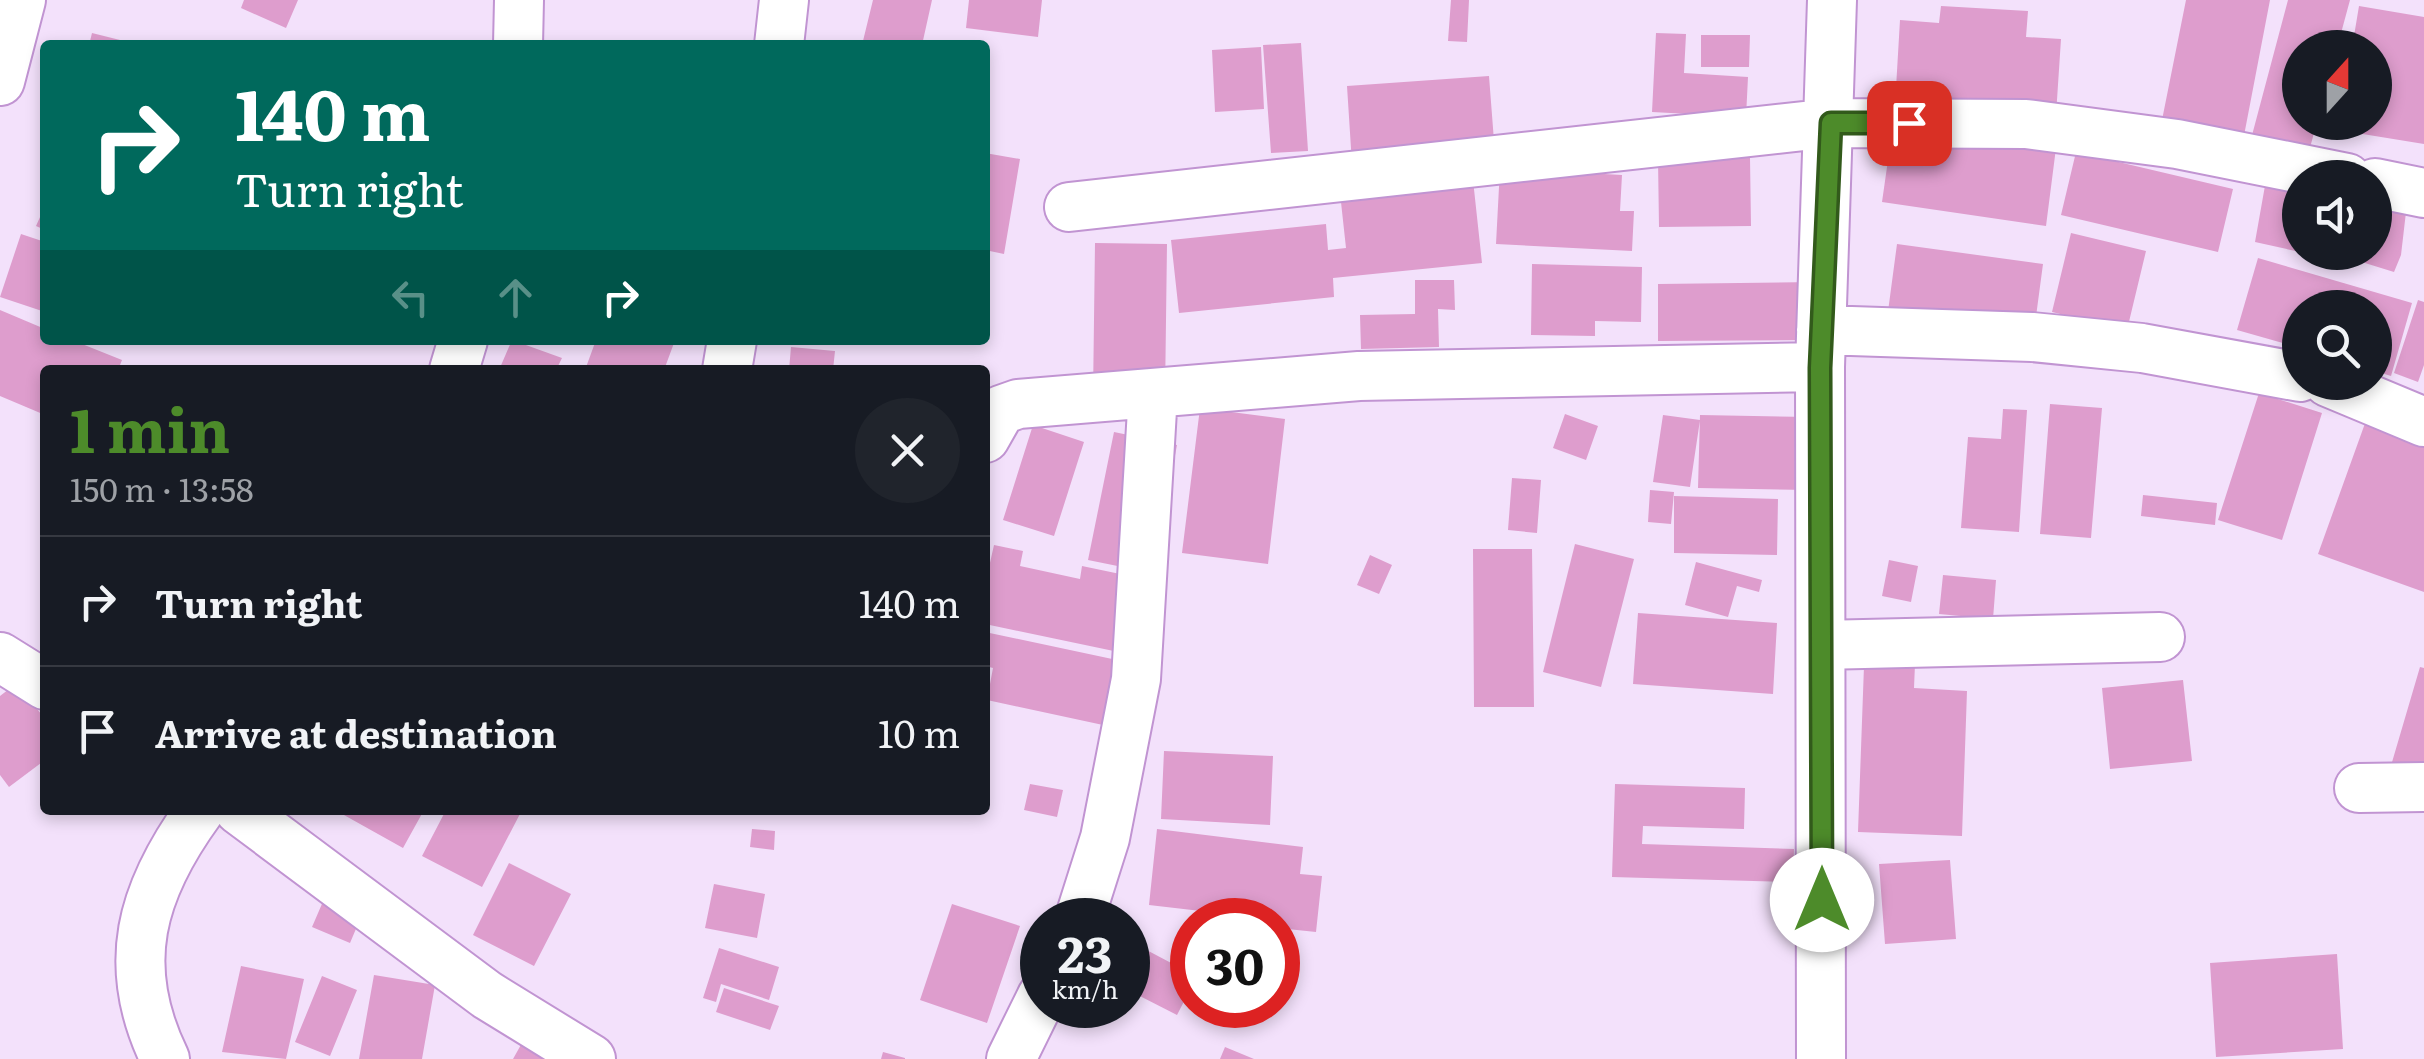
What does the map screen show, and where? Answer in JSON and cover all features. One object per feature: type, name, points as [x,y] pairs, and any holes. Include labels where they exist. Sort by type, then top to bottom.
[{"type":"street","points":[[0,81],[22,0]]},
{"type":"street","points":[[518,40],[519,0]]},
{"type":"street","points":[[780,40],[784,0]]},
{"type":"street","points":[[1820,1059],[1821,349],[1832,0]]},
{"type":"street","points":[[1069,208],[1831,123],[2026,124],[2177,144],[2282,165]]},
{"type":"street","points":[[2392,186],[2424,192]]},
{"type":"street","points":[[990,429],[1001,410],[1018,404],[1360,376],[2050,339],[2142,348],[2282,374]]},
{"type":"street","points":[[1086,898],[1104,838],[1136,679],[1153,393]]},
{"type":"street","points":[[2371,400],[2424,422]]},
{"type":"street","points":[[1821,645],[2160,637]]},
{"type":"street","points":[[0,657],[40,682]]},
{"type":"street","points":[[2359,788],[2424,787]]},
{"type":"street","points":[[165,1059],[147,1022],[140,988],[143,918],[167,855],[196,815]]},
{"type":"street","points":[[246,815],[488,995],[590,1059]]},
{"type":"street","points":[[1011,1059],[1026,1028]]},
{"type":"building","points":[[244,0],[298,0],[286,28],[241,8]]},
{"type":"building","points":[[873,0],[932,0],[923,40],[863,40]]},
{"type":"building","points":[[969,0],[1042,0],[1038,37],[966,28]]},
{"type":"building","points":[[1451,0],[1469,0],[1467,42],[1448,41]]},
{"type":"building","points":[[2186,0],[2270,0],[2242,146],[2160,130]]},
{"type":"building","points":[[2288,0],[2350,0],[2342,30],[2282,30],[2282,140],[2312,140],[2308,155],[2251,139]]},
{"type":"building","points":[[1941,6],[2028,11],[2026,37],[2061,39],[2056,115],[1895,105],[1900,20],[1939,23]]},
{"type":"building","points":[[2359,6],[2424,17],[2424,144],[2392,139],[2392,30],[2355,30]]},
{"type":"building","points":[[92,33],[120,40],[90,40]]},
{"type":"building","points":[[1656,33],[1686,34],[1684,73],[1748,77],[1746,117],[1652,112]]},
{"type":"building","points":[[1701,35],[1750,35],[1749,67],[1701,67]]},
{"type":"building","points":[[1301,43],[1308,151],[1271,153],[1263,45]]},
{"type":"building","points":[[1261,47],[1264,109],[1215,112],[1212,50]]},
{"type":"building","points":[[1489,76],[1495,154],[1352,164],[1347,86]]},
{"type":"building","points":[[1893,125],[2056,148],[2046,226],[1882,202]]},
{"type":"building","points":[[2076,152],[2233,189],[2218,252],[2061,215]]},
{"type":"building","points":[[990,154],[1020,159],[1004,254],[990,251]]},
{"type":"building","points":[[1750,158],[1751,226],[1659,227],[1658,159]]},
{"type":"building","points":[[1500,168],[1622,175],[1620,211],[1634,211],[1632,251],[1496,244]]},
{"type":"building","points":[[1473,180],[1482,263],[1333,278],[1334,297],[1179,313],[1171,240],[1326,224],[1328,250],[1346,248],[1340,193]]},
{"type":"building","points":[[2266,180],[2282,182],[2282,248],[2255,242]]},
{"type":"building","points":[[2392,209],[2406,212],[2401,255],[2394,272],[2388,270],[2392,270]]},
{"type":"building","points":[[2071,233],[2146,251],[2127,330],[2052,312]]},
{"type":"building","points":[[21,234],[40,240],[40,310],[0,297]]},
{"type":"building","points":[[1095,243],[1167,244],[1165,397],[1093,396]]},
{"type":"building","points":[[1897,244],[2043,264],[2033,339],[1887,319]]},
{"type":"building","points":[[2258,258],[2282,265],[2282,270],[2299,270],[2368,290],[2282,290],[2282,343],[2237,330]]},
{"type":"building","points":[[1532,264],[1642,267],[1641,322],[1595,321],[1595,336],[1531,335]]},
{"type":"building","points":[[1415,280],[1454,280],[1455,310],[1438,309],[1439,347],[1361,349],[1360,315],[1415,314]]},
{"type":"building","points":[[1815,282],[1816,340],[1658,341],[1658,284]]},
{"type":"building","points":[[2392,297],[2412,303],[2392,373]]},
{"type":"building","points":[[2418,300],[2424,302],[2424,365],[2418,382],[2394,373]]},
{"type":"building","points":[[0,310],[40,327],[40,345],[84,345],[122,360],[120,365],[40,365],[40,413],[0,396]]},
{"type":"building","points":[[510,345],[526,345],[562,358],[558,365],[501,365]]},
{"type":"building","points":[[594,345],[673,345],[666,365],[587,365]]},
{"type":"building","points":[[791,347],[835,351],[834,365],[789,365]]},
{"type":"building","points":[[2259,393],[2322,413],[2282,540],[2218,520]]},
{"type":"building","points":[[2050,404],[2102,408],[2091,538],[2040,534]]},
{"type":"building","points":[[1200,408],[1285,419],[1268,564],[1182,553]]},
{"type":"building","points":[[2003,409],[2027,410],[2019,532],[1961,528],[1968,437],[2001,439]]},
{"type":"building","points":[[1565,414],[1598,426],[1586,460],[1553,448]]},
{"type":"building","points":[[1663,415],[1700,420],[1690,487],[1653,482]]},
{"type":"building","points":[[1700,415],[1810,417],[1809,490],[1698,488]]},
{"type":"building","points":[[2368,415],[2424,435],[2424,592],[2318,554]]},
{"type":"building","points":[[1033,425],[1084,442],[1054,536],[1003,520]]},
{"type":"building","points":[[1114,432],[1177,445],[1152,573],[1088,560]]},
{"type":"building","points":[[1512,478],[1541,480],[1537,533],[1508,530]]},
{"type":"building","points":[[1650,490],[1674,492],[1671,524],[1648,522]]},
{"type":"building","points":[[2143,495],[2217,503],[2215,525],[2141,516]]},
{"type":"building","points":[[1674,496],[1778,499],[1777,555],[1674,553]]},
{"type":"building","points":[[1575,544],[1634,559],[1601,687],[1543,672]]},
{"type":"building","points":[[994,545],[1023,551],[1020,566],[1080,579],[1082,566],[1144,579],[1128,654],[990,625],[990,563]]},
{"type":"building","points":[[1473,549],[1532,549],[1534,707],[1474,707]]},
{"type":"building","points":[[1370,555],[1392,565],[1379,594],[1357,585]]},
{"type":"building","points":[[1889,560],[1918,566],[1911,602],[1882,596]]},
{"type":"building","points":[[1696,562],[1762,580],[1759,592],[1737,586],[1728,617],[1685,605]]},
{"type":"building","points":[[1943,575],[1996,580],[1993,619],[1939,614]]},
{"type":"building","points":[[1638,613],[1777,623],[1773,694],[1633,684]]},
{"type":"building","points":[[990,633],[1131,663],[1117,728],[990,701]]},
{"type":"building","points":[[1865,638],[1916,640],[1914,688],[1967,691],[1962,836],[1858,832]]},
{"type":"building","points":[[2420,667],[2424,668],[2424,779],[2390,769]]},
{"type":"building","points":[[2183,680],[2192,761],[2110,769],[2102,688]]},
{"type":"building","points":[[17,683],[40,713],[40,764],[9,787],[0,775],[0,696]]},
{"type":"building","points":[[1164,751],[1273,756],[1270,825],[1161,819]]},
{"type":"building","points":[[1030,784],[1063,790],[1057,817],[1024,810]]},
{"type":"building","points":[[1615,784],[1745,788],[1744,829],[1643,826],[1642,844],[1794,849],[1793,882],[1612,877]]},
{"type":"building","points":[[344,815],[421,815],[403,848]]},
{"type":"building","points":[[443,815],[519,815],[482,887],[422,856]]},
{"type":"building","points":[[752,829],[775,831],[774,850],[750,847]]},
{"type":"building","points":[[1157,829],[1303,847],[1300,874],[1322,876],[1316,932],[1300,930],[1300,898],[1170,898],[1170,907],[1150,905]]},
{"type":"building","points":[[1950,860],[1956,939],[1885,944],[1879,864]]},
{"type":"building","points":[[509,863],[571,894],[534,966],[473,935]]},
{"type":"building","points":[[331,883],[369,898],[350,943],[312,927]]},
{"type":"building","points":[[714,884],[765,894],[757,938],[705,928]]},
{"type":"building","points":[[952,904],[1020,926],[987,1023],[920,1000]]},
{"type":"building","points":[[719,948],[779,967],[769,1000],[721,984],[716,1002],[703,998]]},
{"type":"building","points":[[1150,952],[1170,962],[1170,1011],[1150,1001]]},
{"type":"building","points":[[2337,954],[2343,1049],[2216,1057],[2210,963]]},
{"type":"building","points":[[241,966],[304,979],[286,1059],[222,1052]]},
{"type":"building","points":[[374,975],[435,985],[422,1059],[359,1059]]},
{"type":"building","points":[[322,976],[357,990],[330,1056],[295,1042]]},
{"type":"building","points":[[724,988],[779,1006],[770,1030],[716,1012]]},
{"type":"building","points":[[527,1034],[570,1059],[513,1059]]},
{"type":"building","points":[[1225,1047],[1254,1059],[1220,1059]]},
{"type":"building","points":[[883,1052],[905,1058],[905,1059],[881,1059]]},
{"type":"route","points":[[1822,900],[1820,368],[1831,123],[1909,123]]}]
